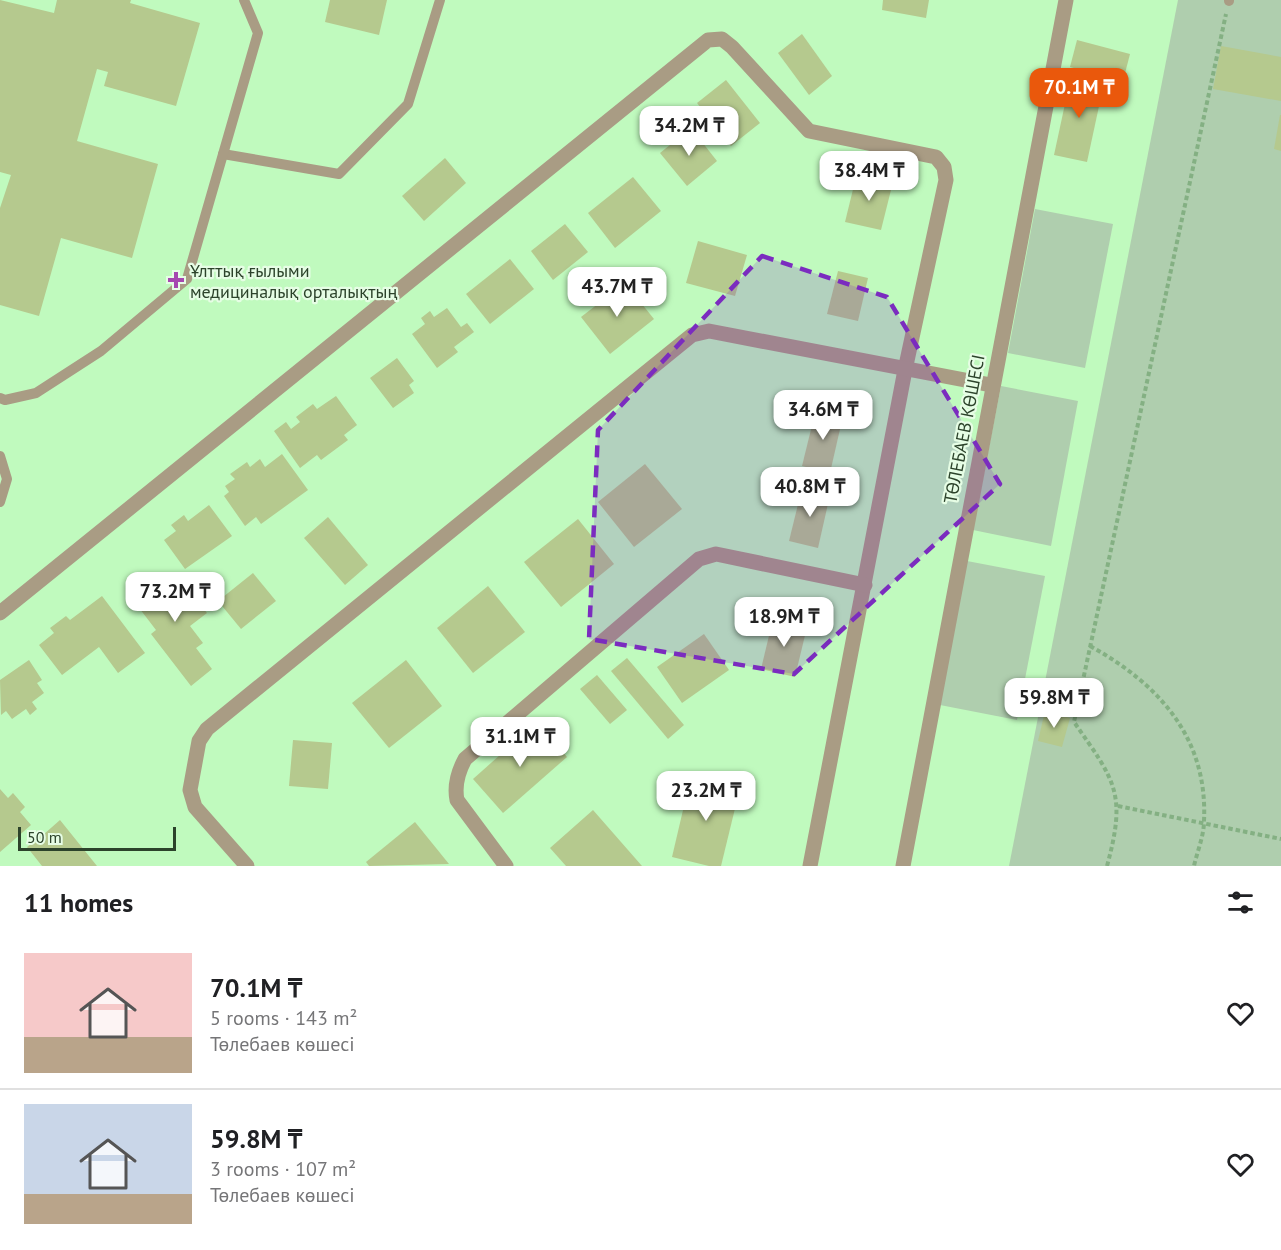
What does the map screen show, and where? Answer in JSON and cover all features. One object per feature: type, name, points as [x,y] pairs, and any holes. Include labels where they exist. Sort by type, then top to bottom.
[{"type":"street","name":"ТӨЛЕБАЕВ КӨШЕСІ","points":[[903,866],[991,385],[1066,0]]},
{"type":"street","points":[[0,613],[708,40],[722,39],[809,131],[936,157],[944,167],[946,180],[905,370],[810,866]]},
{"type":"street","points":[[247,866],[195,807],[190,790],[199,741],[207,729],[692,335],[709,331],[991,385]]},
{"type":"street","points":[[506,866],[457,800],[455,790],[459,769],[465,759],[699,559],[716,554],[865,585]]},
{"type":"lane","points":[[0,398],[5,400],[36,393],[102,351],[187,279],[258,33],[244,0]]},
{"type":"lane","points":[[223,154],[339,174],[408,104],[440,0]]},
{"type":"lane","points":[[0,456],[8,479],[0,502]]},
{"type":"path","points":[[1107,866],[1116,833],[1118,806],[1108,771],[1074,722],[1229,0]]},
{"type":"path","points":[[1090,646],[1119,662],[1147,684],[1175,714],[1191,746],[1203,782],[1204,823],[1194,866]]},
{"type":"path","points":[[1118,806],[1281,838]]},
{"type":"highlighted area","points":[[762,256],[887,297],[1000,484],[794,674],[589,639],[598,430]]},
{"type":"green space","points":[[1178,0],[1281,0],[1281,866],[1009,866]]},
{"type":"green space","points":[[1035,209],[1113,224],[1085,368],[1008,353]]},
{"type":"green space","points":[[1001,386],[1078,401],[1051,546],[973,530]]},
{"type":"green space","points":[[967,561],[1045,576],[1017,720],[940,705]]},
{"type":"building","points":[[0,0],[54,13],[57,0],[131,0],[130,3],[200,23],[176,106],[104,86],[108,72],[97,69],[77,141],[158,164],[132,258],[61,238],[39,316],[0,305],[0,208],[11,175],[0,172]]},
{"type":"building","points":[[330,0],[387,0],[379,35],[325,22]]},
{"type":"building","points":[[883,0],[929,0],[926,18],[882,10]]},
{"type":"building","points":[[802,34],[832,76],[809,95],[778,53]]},
{"type":"building","points":[[1077,40],[1130,54],[1123,81],[1070,67]]},
{"type":"building","points":[[1221,46],[1281,57],[1281,101],[1213,89]]},
{"type":"building","points":[[1071,76],[1104,83],[1087,162],[1054,155]]},
{"type":"building","points":[[726,80],[760,123],[731,146],[697,103]]},
{"type":"building","points":[[1281,115],[1281,151],[1274,149]]},
{"type":"building","points":[[691,128],[717,161],[687,186],[660,153]]},
{"type":"building","points":[[445,158],[466,183],[424,221],[402,196]]},
{"type":"building","points":[[857,173],[893,182],[881,230],[845,222]]},
{"type":"building","points":[[633,177],[661,211],[615,248],[588,213]]},
{"type":"building","points":[[565,224],[588,252],[553,280],[531,251]]},
{"type":"building","points":[[698,241],[747,255],[735,296],[686,283]]},
{"type":"building","points":[[510,259],[534,289],[490,324],[466,294]]},
{"type":"building","points":[[838,271],[868,278],[858,321],[827,314]]},
{"type":"building","points":[[625,283],[654,319],[610,354],[581,317]]},
{"type":"building","points":[[447,308],[461,327],[467,323],[474,332],[454,347],[458,352],[437,368],[412,334],[425,324],[421,318],[430,311],[434,317]]},
{"type":"building","points":[[397,358],[414,381],[409,385],[414,393],[393,408],[370,378]]},
{"type":"building","points":[[336,396],[357,425],[344,435],[348,440],[321,460],[317,455],[300,468],[274,431],[286,422],[291,429],[300,422],[296,417],[313,404],[317,409]]},
{"type":"building","points":[[816,409],[843,416],[830,473],[802,466]]},
{"type":"building","points":[[282,454],[308,490],[261,524],[256,517],[245,526],[224,496],[229,492],[225,486],[235,479],[230,474],[247,462],[250,467],[260,459],[265,467]]},
{"type":"building","points":[[645,464],[682,509],[634,547],[598,502]]},
{"type":"building","points":[[802,488],[830,495],[818,548],[789,541]]},
{"type":"building","points":[[209,505],[232,536],[185,569],[164,540],[176,531],[171,525],[184,515],[188,521]]},
{"type":"building","points":[[328,517],[368,565],[345,585],[304,538]]},
{"type":"building","points":[[578,519],[614,564],[561,607],[524,562]]},
{"type":"building","points":[[150,572],[157,581],[164,576],[168,580],[177,574],[207,613],[190,626],[203,643],[196,648],[212,669],[191,686],[151,634],[156,630],[133,600],[145,591],[138,582]]},
{"type":"building","points":[[253,573],[276,601],[241,629],[218,601]]},
{"type":"building","points":[[488,586],[525,632],[473,673],[437,628]]},
{"type":"building","points":[[102,596],[145,653],[118,673],[99,647],[62,675],[39,645],[54,633],[50,628],[66,616],[70,620]]},
{"type":"building","points":[[773,619],[807,627],[795,677],[761,669]]},
{"type":"building","points":[[704,634],[729,670],[682,703],[657,667]]},
{"type":"building","points":[[627,658],[684,725],[668,739],[611,671]]},
{"type":"building","points":[[29,660],[42,680],[37,683],[44,693],[32,702],[37,709],[30,715],[26,709],[12,719],[6,711],[1,715],[0,680]]},
{"type":"building","points":[[406,660],[442,706],[389,748],[352,703]]},
{"type":"building","points":[[597,675],[627,710],[610,724],[580,689]]},
{"type":"building","points":[[1045,711],[1070,718],[1062,747],[1038,741]]},
{"type":"building","points":[[537,722],[567,757],[503,813],[473,779]]},
{"type":"building","points":[[293,740],[332,743],[328,789],[289,786]]},
{"type":"building","points":[[691,776],[740,788],[721,866],[709,866],[672,857]]},
{"type":"building","points":[[0,789],[8,798],[13,793],[25,807],[20,812],[31,825],[0,852]]},
{"type":"building","points":[[593,810],[642,866],[566,866],[550,848]]},
{"type":"building","points":[[60,820],[97,866],[42,866],[27,847],[35,841],[31,836],[39,830],[43,835]]},
{"type":"building","points":[[415,822],[449,864],[369,866],[366,862]]},
{"type":"place","name":"Ұлттық ғылыми медициналық орталықтың","points":[[176,280]]}]
